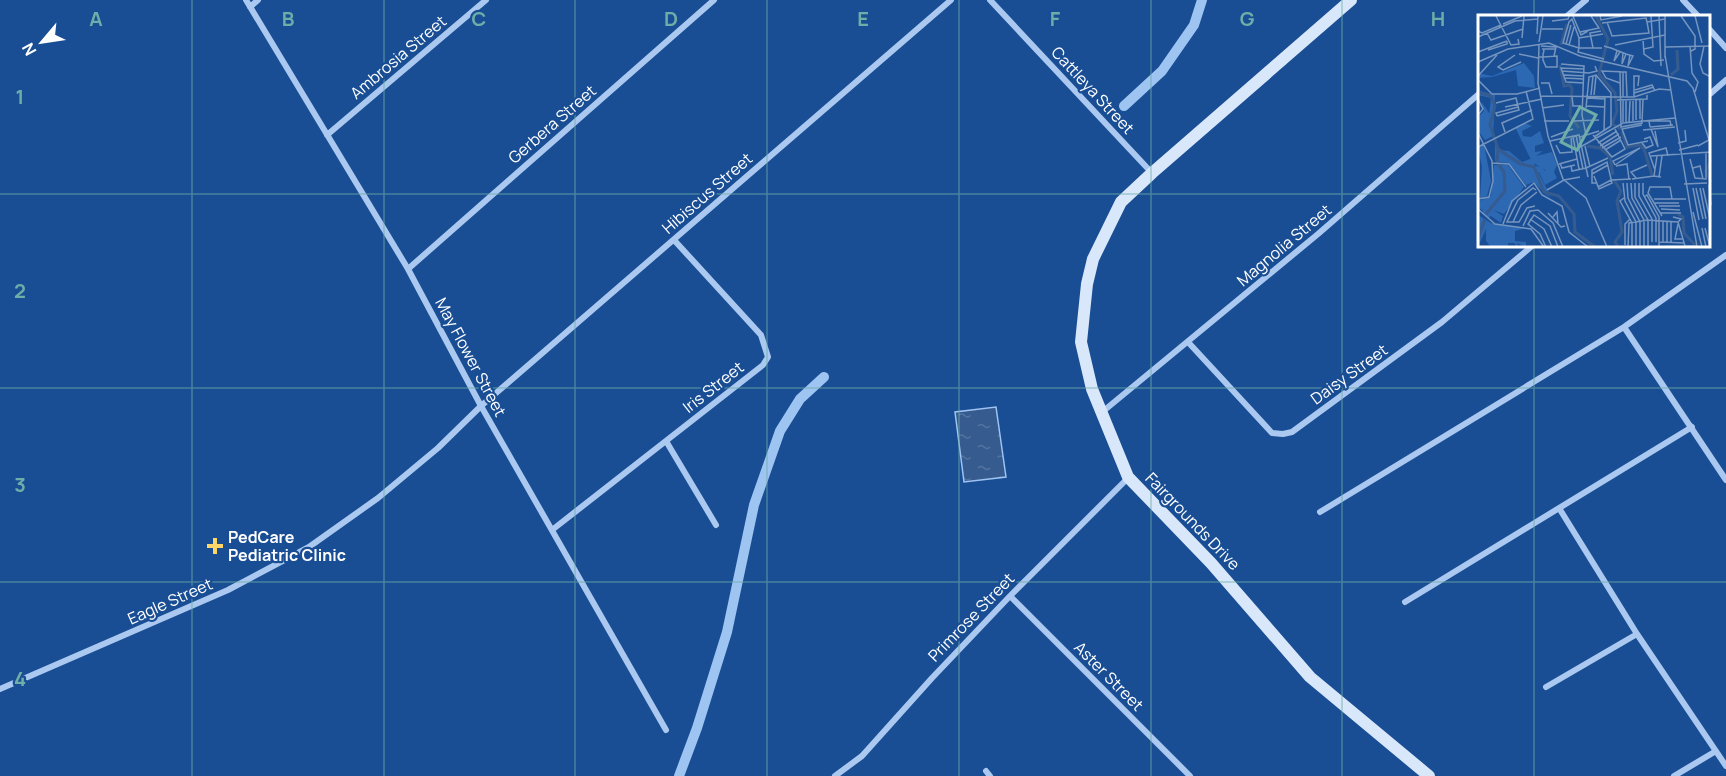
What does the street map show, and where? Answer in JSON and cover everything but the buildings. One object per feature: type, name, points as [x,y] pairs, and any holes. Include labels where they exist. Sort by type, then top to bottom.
[{"type":"street","name":"May Flower Street","points":[[246,0],[408,269],[481,406],[666,730]]},
{"type":"street","points":[[250,7],[258,0]]},
{"type":"street","name":"Ambrosia Street","points":[[327,135],[486,0]]},
{"type":"street","name":"Gerbera Street","points":[[408,269],[714,0]]},
{"type":"street","name":"Hibiscus Street","points":[[481,406],[951,0]]},
{"type":"street","name":"Cattleya Street","points":[[990,0],[1152,173]]},
{"type":"street","name":"Fairgrounds Drive","points":[[1351,0],[1121,202],[1094,259],[1087,284],[1081,342],[1092,389],[1128,477],[1211,562],[1310,677],[1429,776]]},
{"type":"street","points":[[1568,15],[1586,0]]},
{"type":"street","points":[[1683,0],[1697,15]]},
{"type":"street","points":[[1711,31],[1726,48]]},
{"type":"street","points":[[1711,93],[1726,80]]},
{"type":"street","name":"Magnolia Street","points":[[1101,413],[1318,234],[1478,95]]},
{"type":"street","name":"Iris Street","points":[[552,530],[763,365],[768,357],[761,335],[674,240]]},
{"type":"street","name":"Daisy Street","points":[[1188,342],[1272,433],[1292,432],[1442,322],[1530,248]]},
{"type":"street","points":[[1320,512],[1624,327],[1726,255]]},
{"type":"street","points":[[1624,327],[1726,480]]},
{"type":"street","name":"Eagle Street","points":[[0,689],[228,590],[309,547],[378,498],[438,448],[481,406]]},
{"type":"street","points":[[1405,602],[1692,427]]},
{"type":"street","points":[[666,441],[716,525]]},
{"type":"street","name":"Primrose Street","points":[[835,776],[862,756],[1010,596],[1128,477]]},
{"type":"street","points":[[1559,508],[1637,634],[1726,766]]},
{"type":"street","name":"Aster Street","points":[[1010,596],[1190,776]]},
{"type":"street","points":[[1546,687],[1637,634]]},
{"type":"street","points":[[1674,776],[1716,751]]},
{"type":"water","points":[[996,407],[1006,477],[964,482],[955,412]]},
{"type":"waterway","points":[[1124,106],[1162,71],[1194,25],[1202,0]]},
{"type":"waterway","points":[[679,776],[697,728],[727,632],[754,505],[780,431],[800,399],[824,377]]},
{"type":"place","name":"PedCare Pediatric Clinic","points":[[215,546]]}]
